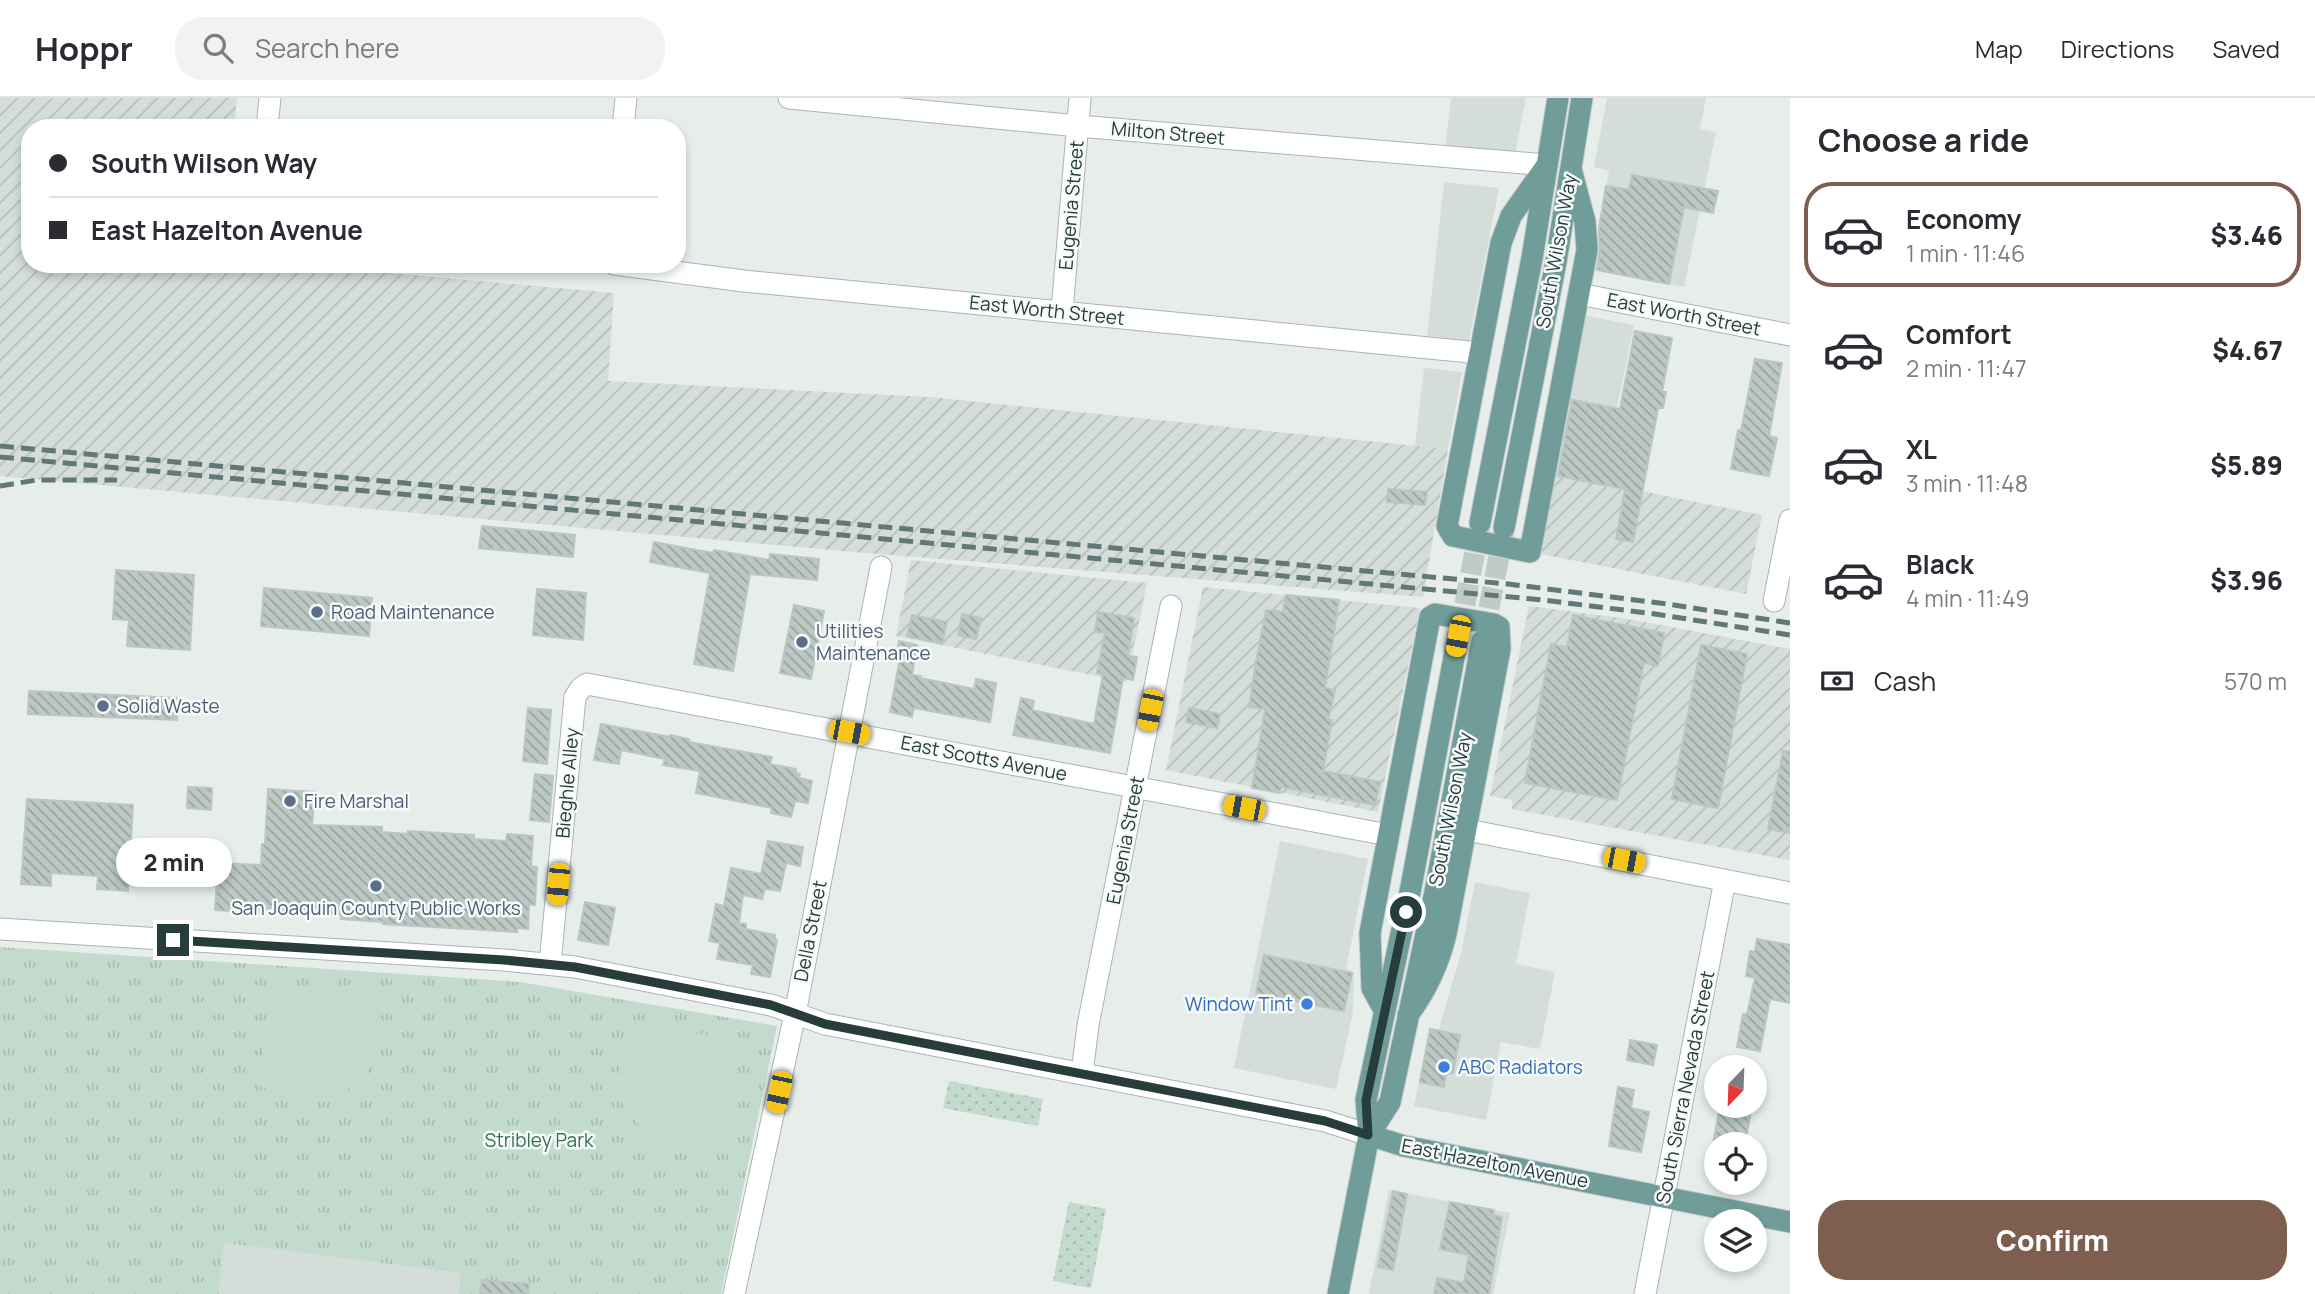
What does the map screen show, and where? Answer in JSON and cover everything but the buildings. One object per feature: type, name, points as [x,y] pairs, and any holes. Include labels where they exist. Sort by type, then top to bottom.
[{"type":"main road","name":"South Wilson Way","points":[[1480,523],[1532,258],[1558,98]]},
{"type":"main road","name":"South Wilson Way","points":[[1504,528],[1556,262],[1582,98]]},
{"type":"main road","points":[[1547,165],[1511,216],[1501,243],[1447,527],[1452,536],[1530,552],[1588,242],[1571,169]]},
{"type":"main road","points":[[1384,1010],[1371,988],[1370,933],[1432,614],[1494,624],[1501,632],[1500,649],[1441,954],[1420,999],[1408,1015]]},
{"type":"main road","name":"South Wilson Way","points":[[1338,1294],[1368,1135],[1366,1100],[1411,887],[1458,636]]},
{"type":"main road","name":"South Wilson Way","points":[[1368,1135],[1390,1102],[1435,892],[1482,641]]},
{"type":"main road","name":"East Hazelton Avenue","points":[[1368,1135],[1404,1146],[1790,1222]]},
{"type":"street","points":[[268,119],[270,98]]},
{"type":"street","points":[[624,119],[626,98]]},
{"type":"street","name":"Milton Street","points":[[789,98],[1077,126],[1547,165]]},
{"type":"street","name":"Eugenia Street","points":[[1062,311],[1080,98]]},
{"type":"street","name":"East Worth Street","points":[[683,273],[1480,353]]},
{"type":"street","name":"East Worth Street","points":[[1579,294],[1790,335]]},
{"type":"street","points":[[1774,601],[1790,520]]},
{"type":"street","name":"Della Street","points":[[734,1294],[795,1014],[881,567]]},
{"type":"street","name":"Eugenia Street","points":[[1082,1074],[1088,1025],[1171,606]]},
{"type":"street","name":"East Scotts Avenue","points":[[581,688],[593,684],[1388,835]]},
{"type":"street","name":"Bieghle Alley","points":[[550,964],[575,696],[581,688]]},
{"type":"street","points":[[1467,830],[1790,893]]},
{"type":"street","name":"South Sierra Nevada Street","points":[[1645,1294],[1725,880]]},
{"type":"street","name":"East Hazelton Avenue","points":[[0,929],[575,967],[771,1005],[825,1024],[1325,1121],[1368,1135]]},
{"type":"shaded area","points":[[0,98],[237,98],[235,119],[21,119],[21,273],[388,273],[614,293],[608,381],[929,397],[1448,449],[1423,597],[865,553],[0,476]]},
{"type":"shaded area","points":[[1451,98],[1526,98],[1514,158],[1445,150]]},
{"type":"shaded area","points":[[1607,98],[1706,98],[1700,129],[1716,132],[1684,287],[1591,269],[1609,171],[1594,167]]},
{"type":"shaded area","points":[[1444,182],[1499,188],[1469,341],[1427,336]]},
{"type":"shaded area","points":[[1582,315],[1634,325],[1617,408],[1658,415],[1643,492],[1551,473]]},
{"type":"shaded area","points":[[1424,368],[1462,372],[1448,449],[1415,446]]},
{"type":"shaded area","points":[[1551,473],[1762,515],[1746,594],[1535,553]]},
{"type":"shaded area","points":[[911,560],[1147,583],[1127,682],[896,636]]},
{"type":"shaded area","points":[[1203,587],[1420,608],[1378,812],[1166,770]]},
{"type":"shaded area","points":[[1529,606],[1628,619],[1790,649],[1790,860],[1512,809],[1512,800],[1490,796]]},
{"type":"shaded area","points":[[1280,841],[1368,859],[1346,969],[1354,972],[1353,1012],[1336,1089],[1234,1068]]},
{"type":"shaded area","points":[[1475,882],[1530,893],[1516,964],[1555,972],[1540,1049],[1501,1042],[1486,1120],[1414,1106],[1430,1028],[1439,1029],[1461,953]]},
{"type":"shaded area","points":[[1389,1190],[1510,1213],[1493,1294],[1369,1294]]},
{"type":"shaded area","points":[[224,1243],[460,1273],[459,1294],[219,1294]]},
{"type":"green space","name":"Stribley Park","points":[[0,947],[520,982],[777,1026],[721,1294],[459,1294],[460,1273],[224,1243],[219,1294],[0,1294]]},
{"type":"green space","points":[[280,986],[370,996],[375,1003],[379,1028],[374,1063],[347,1090],[323,1102],[273,1092],[258,1085],[270,994]]},
{"type":"green space","points":[[628,1024],[729,1038],[738,1048],[724,1153],[653,1142],[617,1096]]},
{"type":"green space","points":[[949,1081],[1043,1099],[1038,1126],[943,1108]]},
{"type":"green space","points":[[1069,1202],[1106,1209],[1091,1288],[1053,1281]]},
{"type":"tunnel","points":[[1459,635],[1480,525]]},
{"type":"tunnel","points":[[1483,639],[1504,530]]},
{"type":"railway","points":[[0,446],[1508,584],[1790,623]]},
{"type":"railway","points":[[0,457],[1543,600],[1790,635]]},
{"type":"railway","points":[[0,486],[37,480],[117,480]]},
{"type":"place","name":"Road Maintenance","points":[[317,612]]},
{"type":"place","name":"Utilities Maintenance","points":[[802,642]]},
{"type":"place","name":"Solid Waste","points":[[103,706]]},
{"type":"place","name":"Fire Marshal","points":[[290,801]]},
{"type":"place","name":"San Joaquin County Public Works","points":[[376,886]]},
{"type":"place","name":"Window Tint","points":[[1307,1004]]},
{"type":"place","name":"ABC Radiators","points":[[1444,1067]]},
{"type":"route","points":[[173,940],[504,960],[575,967],[771,1005],[825,1024],[1325,1121],[1368,1135],[1366,1100],[1406,912]]}]
